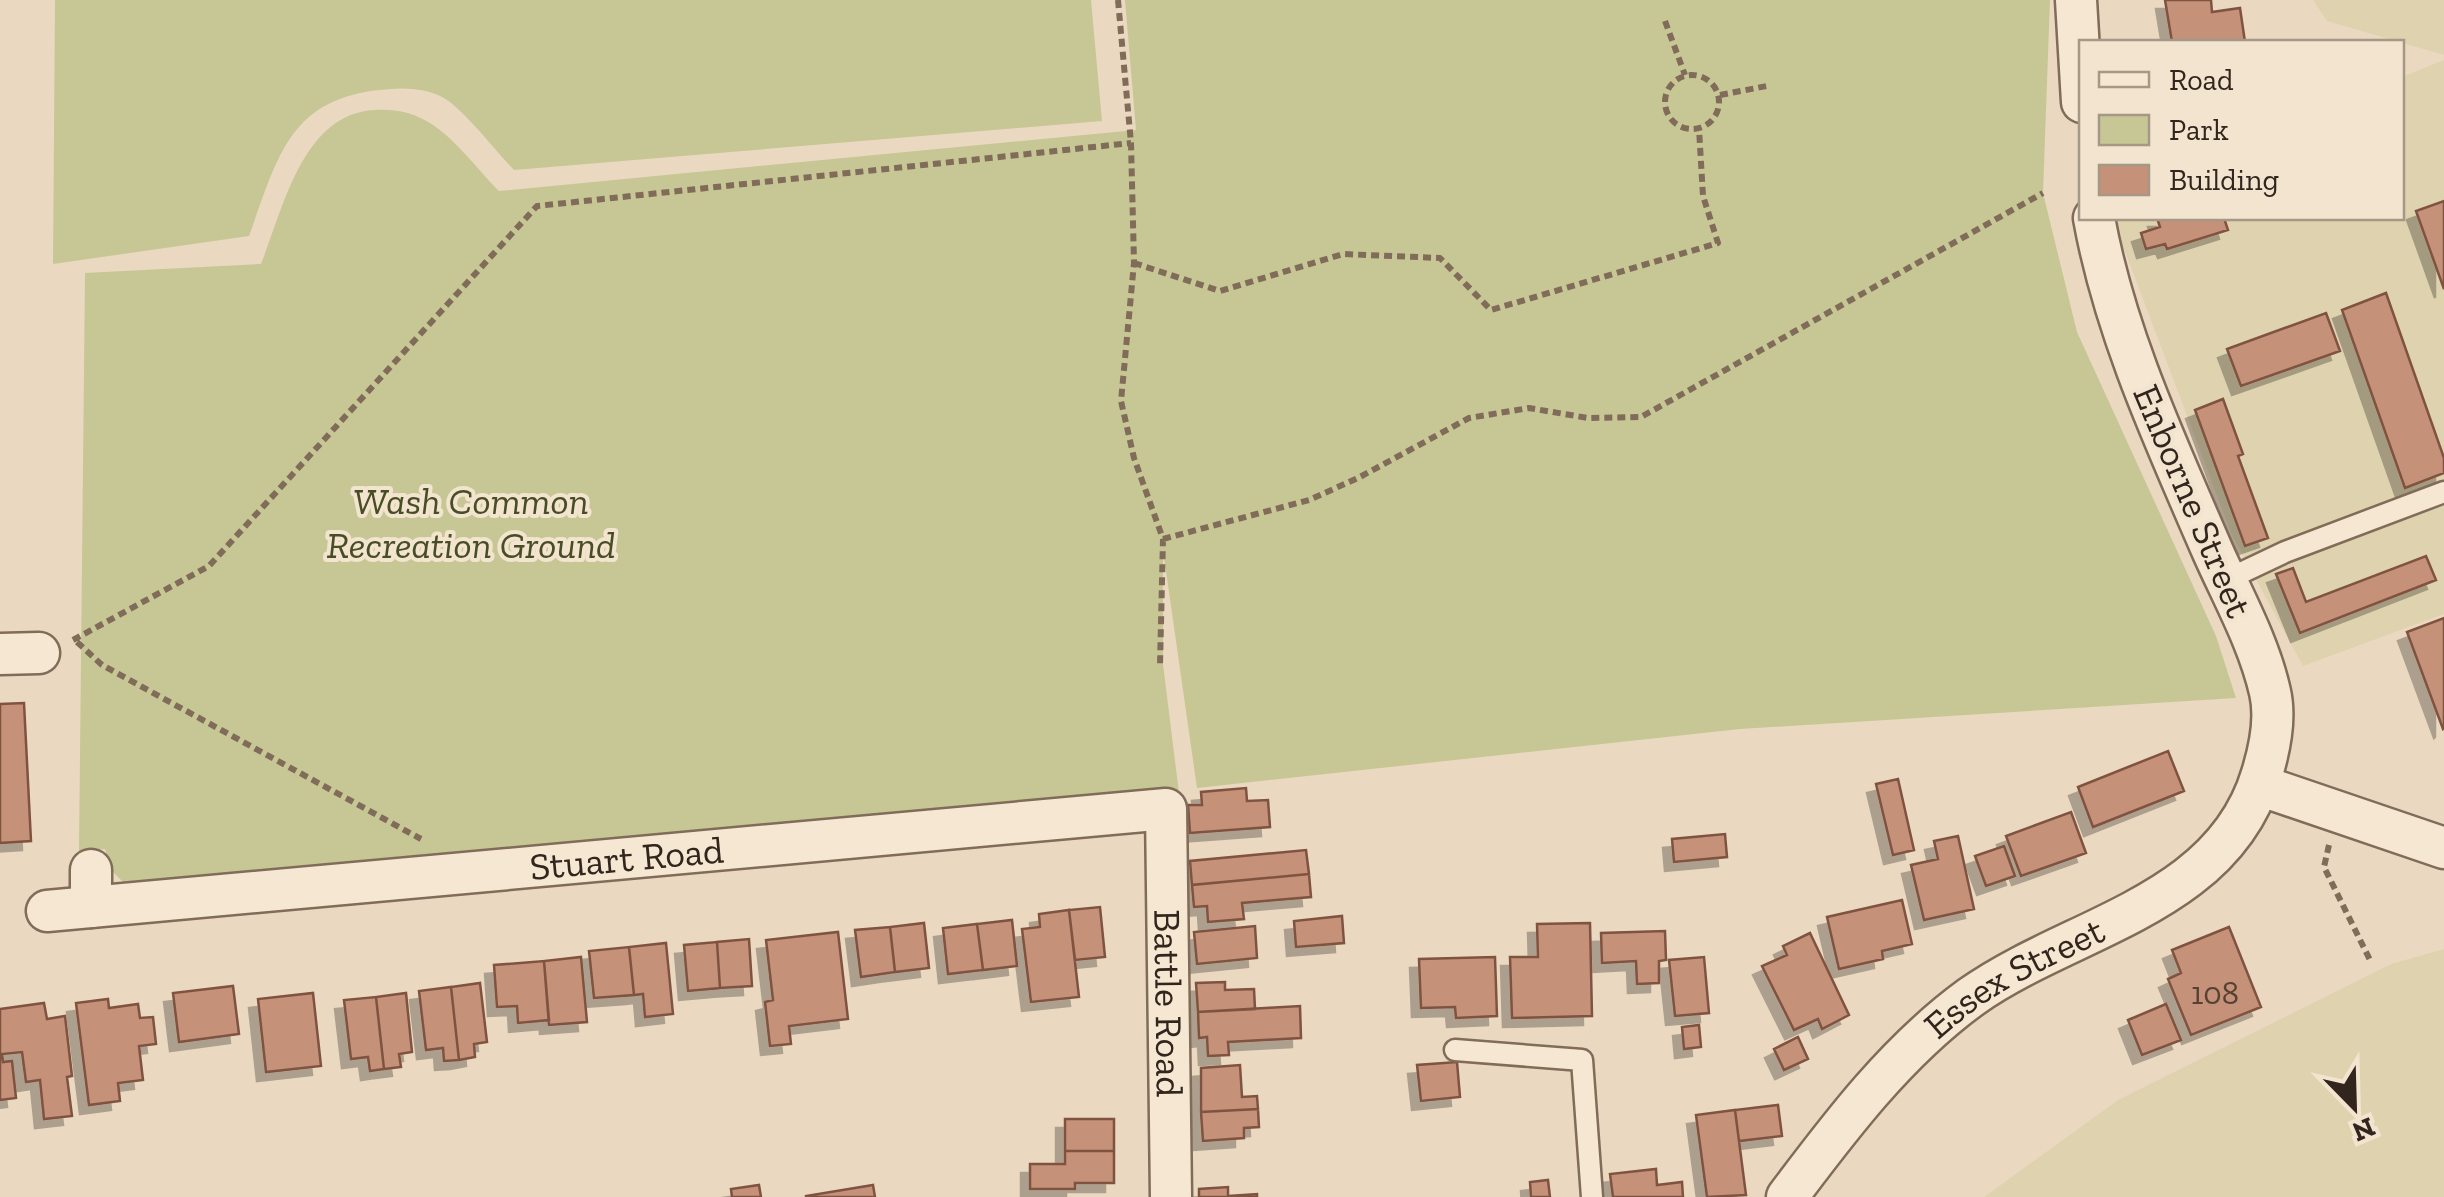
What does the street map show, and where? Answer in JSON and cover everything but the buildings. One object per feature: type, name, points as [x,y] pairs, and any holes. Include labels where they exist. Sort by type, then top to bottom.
[{"type":"street","points":[[2076,0],[2079,51]]},
{"type":"street","name":"Enborne Street","points":[[2094,220],[2116,306],[2151,406],[2258,654],[2270,694],[2268,754],[2259,785]]},
{"type":"street","points":[[2259,785],[2444,848]]},
{"type":"street","name":"Essex Street","points":[[1787,1197],[1840,1127],[1928,1032],[1972,996],[2040,956],[2112,924],[2171,891],[2235,830],[2259,785]]},
{"type":"street","name":"Stuart Road","points":[[47,911],[91,888],[1166,809]]},
{"type":"street","name":"Battle Road","points":[[1166,809],[1172,1197]]},
{"type":"lane","points":[[2226,580],[2285,552],[2444,492]]},
{"type":"lane","points":[[1454,1050],[1582,1060],[1592,1197]]},
{"type":"path","points":[[1118,0],[1132,143],[1134,263],[1121,402],[1134,458],[1163,540],[1160,665]]},
{"type":"path","points":[[1665,21],[1685,75]]},
{"type":"path","points":[[1685,75],[1707,78],[1720,95],[1716,116],[1699,129],[1678,126],[1665,109],[1668,87],[1685,75]]},
{"type":"path","points":[[1720,95],[1767,86]]},
{"type":"path","points":[[1134,263],[1220,292],[1343,254],[1440,258],[1490,310],[1718,242],[1702,196],[1699,129]]},
{"type":"path","points":[[38,649],[209,566],[536,206],[1132,143]]},
{"type":"path","points":[[1163,540],[1309,500],[1469,418],[1529,408],[1588,418],[1641,417],[2043,192]]},
{"type":"path","points":[[38,649],[102,665],[428,842]]},
{"type":"path","points":[[2339,810],[2324,867],[2370,960]]},
{"type":"shaded area","points":[[2313,0],[2444,0],[2444,55],[2404,43],[2404,40],[2327,21]]},
{"type":"shaded area","points":[[2444,60],[2444,614],[2303,666],[2232,535],[2117,230],[2118,220],[2404,220],[2404,76]]},
{"type":"shaded area","points":[[2444,949],[2444,1197],[1984,1197],[2118,1100],[2391,964]]},
{"type":"green space","points":[[55,0],[1091,0],[1102,121],[514,170],[444,98],[422,90],[391,89],[330,103],[293,134],[280,155],[249,236],[53,264]]},
{"type":"green space","name":"Wash Common Recreation Ground","points":[[1125,0],[2050,0],[2043,193],[2077,332],[2216,636],[2236,698],[1740,729],[1197,788],[1163,550],[1163,664],[1179,793],[128,887],[111,870],[105,849],[79,851],[85,273],[261,264],[287,193],[312,146],[329,128],[349,116],[374,110],[404,112],[433,125],[499,191],[1136,130]]}]
